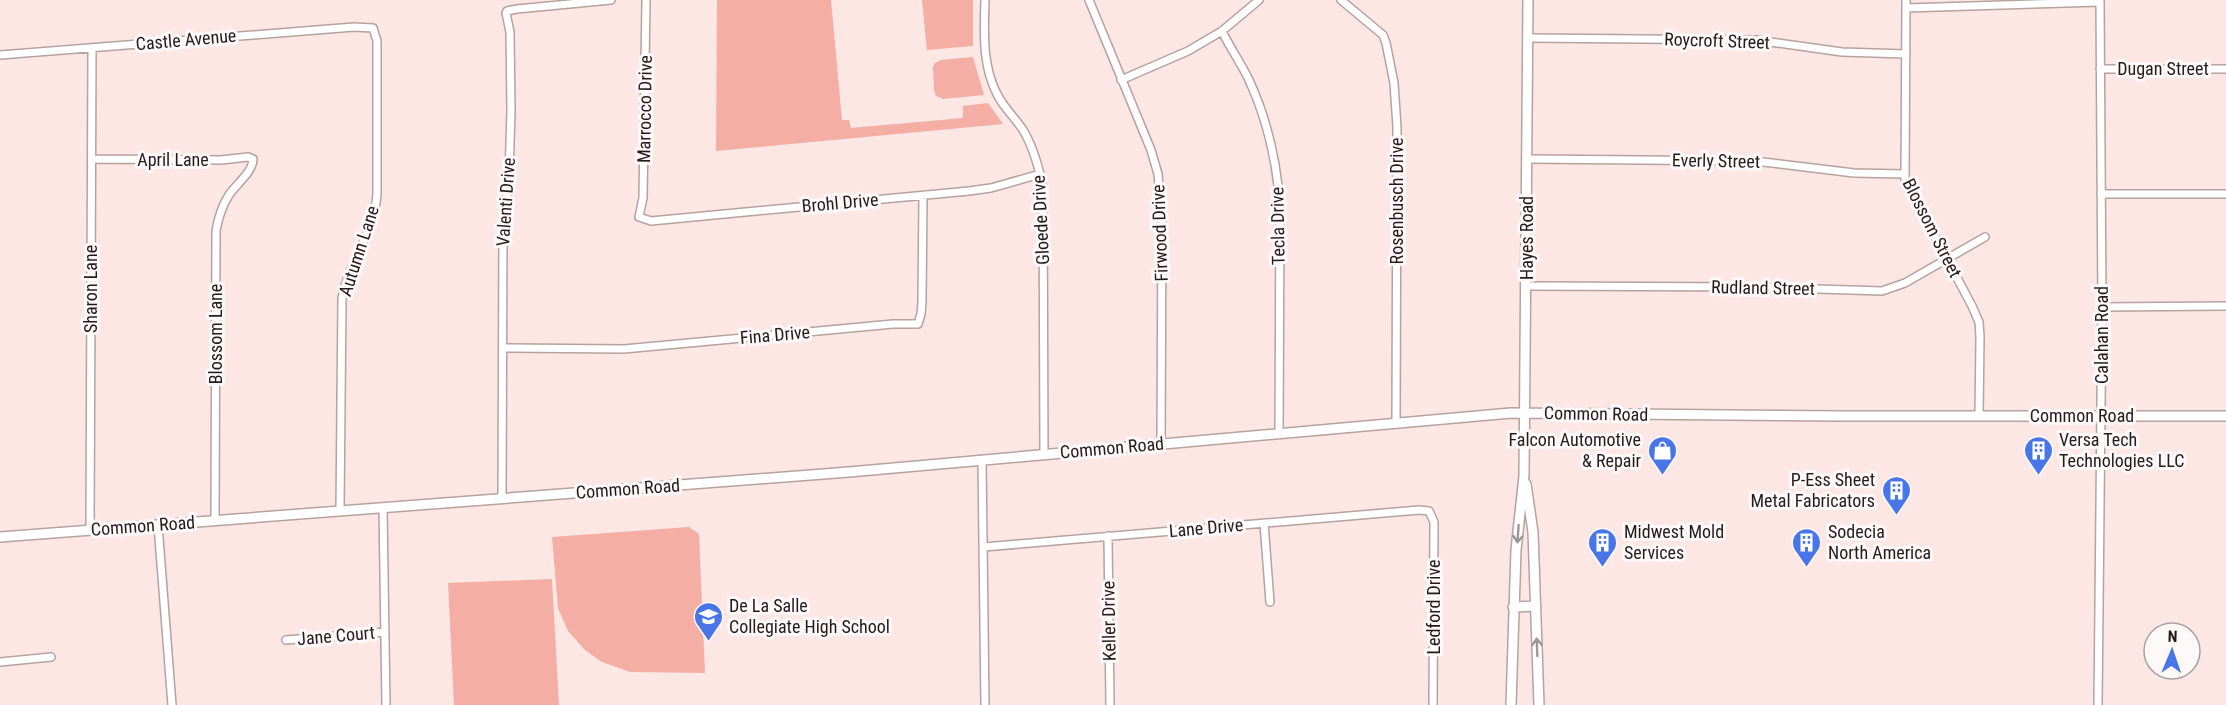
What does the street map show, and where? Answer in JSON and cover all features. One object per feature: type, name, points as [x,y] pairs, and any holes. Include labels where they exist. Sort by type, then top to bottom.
[{"type":"street","name":"Valenti Drive","points":[[502,498],[503,232],[509,177],[511,110],[510,32],[506,13],[517,9],[611,0]]},
{"type":"street","name":"Marrocco Drive","points":[[639,217],[643,198],[646,0]]},
{"type":"street","name":"Gloede Drive","points":[[985,0],[985,50],[991,79],[998,97],[1024,131],[1034,152],[1044,201],[1044,454]]},
{"type":"street","name":"Firwood Drive","points":[[1089,0],[1151,150],[1158,174],[1161,193],[1161,443]]},
{"type":"street","points":[[1121,80],[1171,59],[1222,31],[1259,0]]},
{"type":"street","name":"Rosenbusch Drive","points":[[1341,0],[1383,35],[1394,82],[1397,127],[1396,424]]},
{"type":"street","name":"Hayes Road","points":[[1511,705],[1513,607],[1519,512],[1524,476],[1528,0]]},
{"type":"street","points":[[1906,4],[2100,1]]},
{"type":"street","name":"Calahan Road","points":[[2098,705],[2102,307],[2100,1]]},
{"type":"street","name":"Blossom Street","points":[[1906,4],[1904,174],[1906,185],[1979,322],[1979,416]]},
{"type":"street","name":"Castle Avenue","points":[[0,55],[362,26],[373,28]]},
{"type":"street","name":"Autumn Lane","points":[[340,511],[342,298],[346,280],[365,243],[373,219],[377,194],[377,41],[373,28]]},
{"type":"street","name":"Tecla Drive","points":[[1222,31],[1261,109],[1270,138],[1277,176],[1280,207],[1278,434]]},
{"type":"street","name":"Roycroft Street","points":[[1528,38],[1756,40],[1842,52],[1906,54]]},
{"type":"street","name":"Sharon Lane","points":[[90,530],[92,48]]},
{"type":"street","name":"Dugan Street","points":[[2100,69],[2226,69]]},
{"type":"street","name":"April Lane","points":[[92,159],[221,160],[248,157],[253,159]]},
{"type":"street","name":"Blossom Lane","points":[[215,521],[216,231],[217,222],[226,200],[251,168],[253,159]]},
{"type":"street","name":"Everly Street","points":[[1527,159],[1755,161],[1854,173],[1904,174]]},
{"type":"street","name":"Brohl Drive","points":[[639,217],[651,221],[923,196],[991,188],[1040,174]]},
{"type":"street","points":[[2101,194],[2226,194]]},
{"type":"street","name":"Fina Drive","points":[[503,348],[624,349],[893,324],[918,324],[922,302],[923,196]]},
{"type":"street","name":"Rudland Street","points":[[1527,286],[1757,287],[1882,291],[1905,283],[1985,237]]},
{"type":"street","points":[[2102,307],[2226,306]]},
{"type":"street","name":"Common Road","points":[[0,537],[849,472],[1525,413],[2226,416]]},
{"type":"street","points":[[982,460],[985,705]]},
{"type":"street","name":"Hayes Road","points":[[1524,476],[1533,532],[1539,705]]},
{"type":"street","points":[[383,508],[386,705]]},
{"type":"street","name":"Lane Drive","points":[[984,547],[1419,510],[1429,511]]},
{"type":"street","name":"Ledford Drive","points":[[1429,511],[1434,522],[1433,705]]},
{"type":"street","points":[[1264,523],[1270,602]]},
{"type":"street","points":[[158,525],[172,705]]},
{"type":"street","name":"Keller Drive","points":[[1108,536],[1110,705]]},
{"type":"street","points":[[1513,607],[1536,606]]},
{"type":"street","name":"Jane Court","points":[[286,640],[385,632]]},
{"type":"street","points":[[0,662],[51,657]]},
{"type":"shaded area","points":[[717,0],[831,0],[842,120],[849,120],[851,128],[963,118],[963,106],[988,103],[1003,124],[716,151]]},
{"type":"shaded area","points":[[922,0],[973,0],[973,46],[927,50]]},
{"type":"shaded area","points":[[973,57],[984,95],[943,99],[936,96],[933,67],[935,63],[941,60]]},
{"type":"shaded area","points":[[689,527],[699,534],[705,673],[630,672],[602,662],[585,650],[568,631],[558,608],[552,537]]},
{"type":"shaded area","points":[[552,579],[559,705],[454,705],[448,583]]},
{"type":"place","name":"Falcon Automotive & Repair","points":[[1662,476]]},
{"type":"place","name":"Versa Tech Technologies LLC","points":[[2038,476]]},
{"type":"place","name":"P-Ess Sheet Metal Fabricators","points":[[1896,516]]},
{"type":"place","name":"Midwest Mold Services","points":[[1603,568]]},
{"type":"place","name":"Sodecia North America","points":[[1807,568]]},
{"type":"place","name":"De La Salle Collegiate High School","points":[[708,642]]}]
